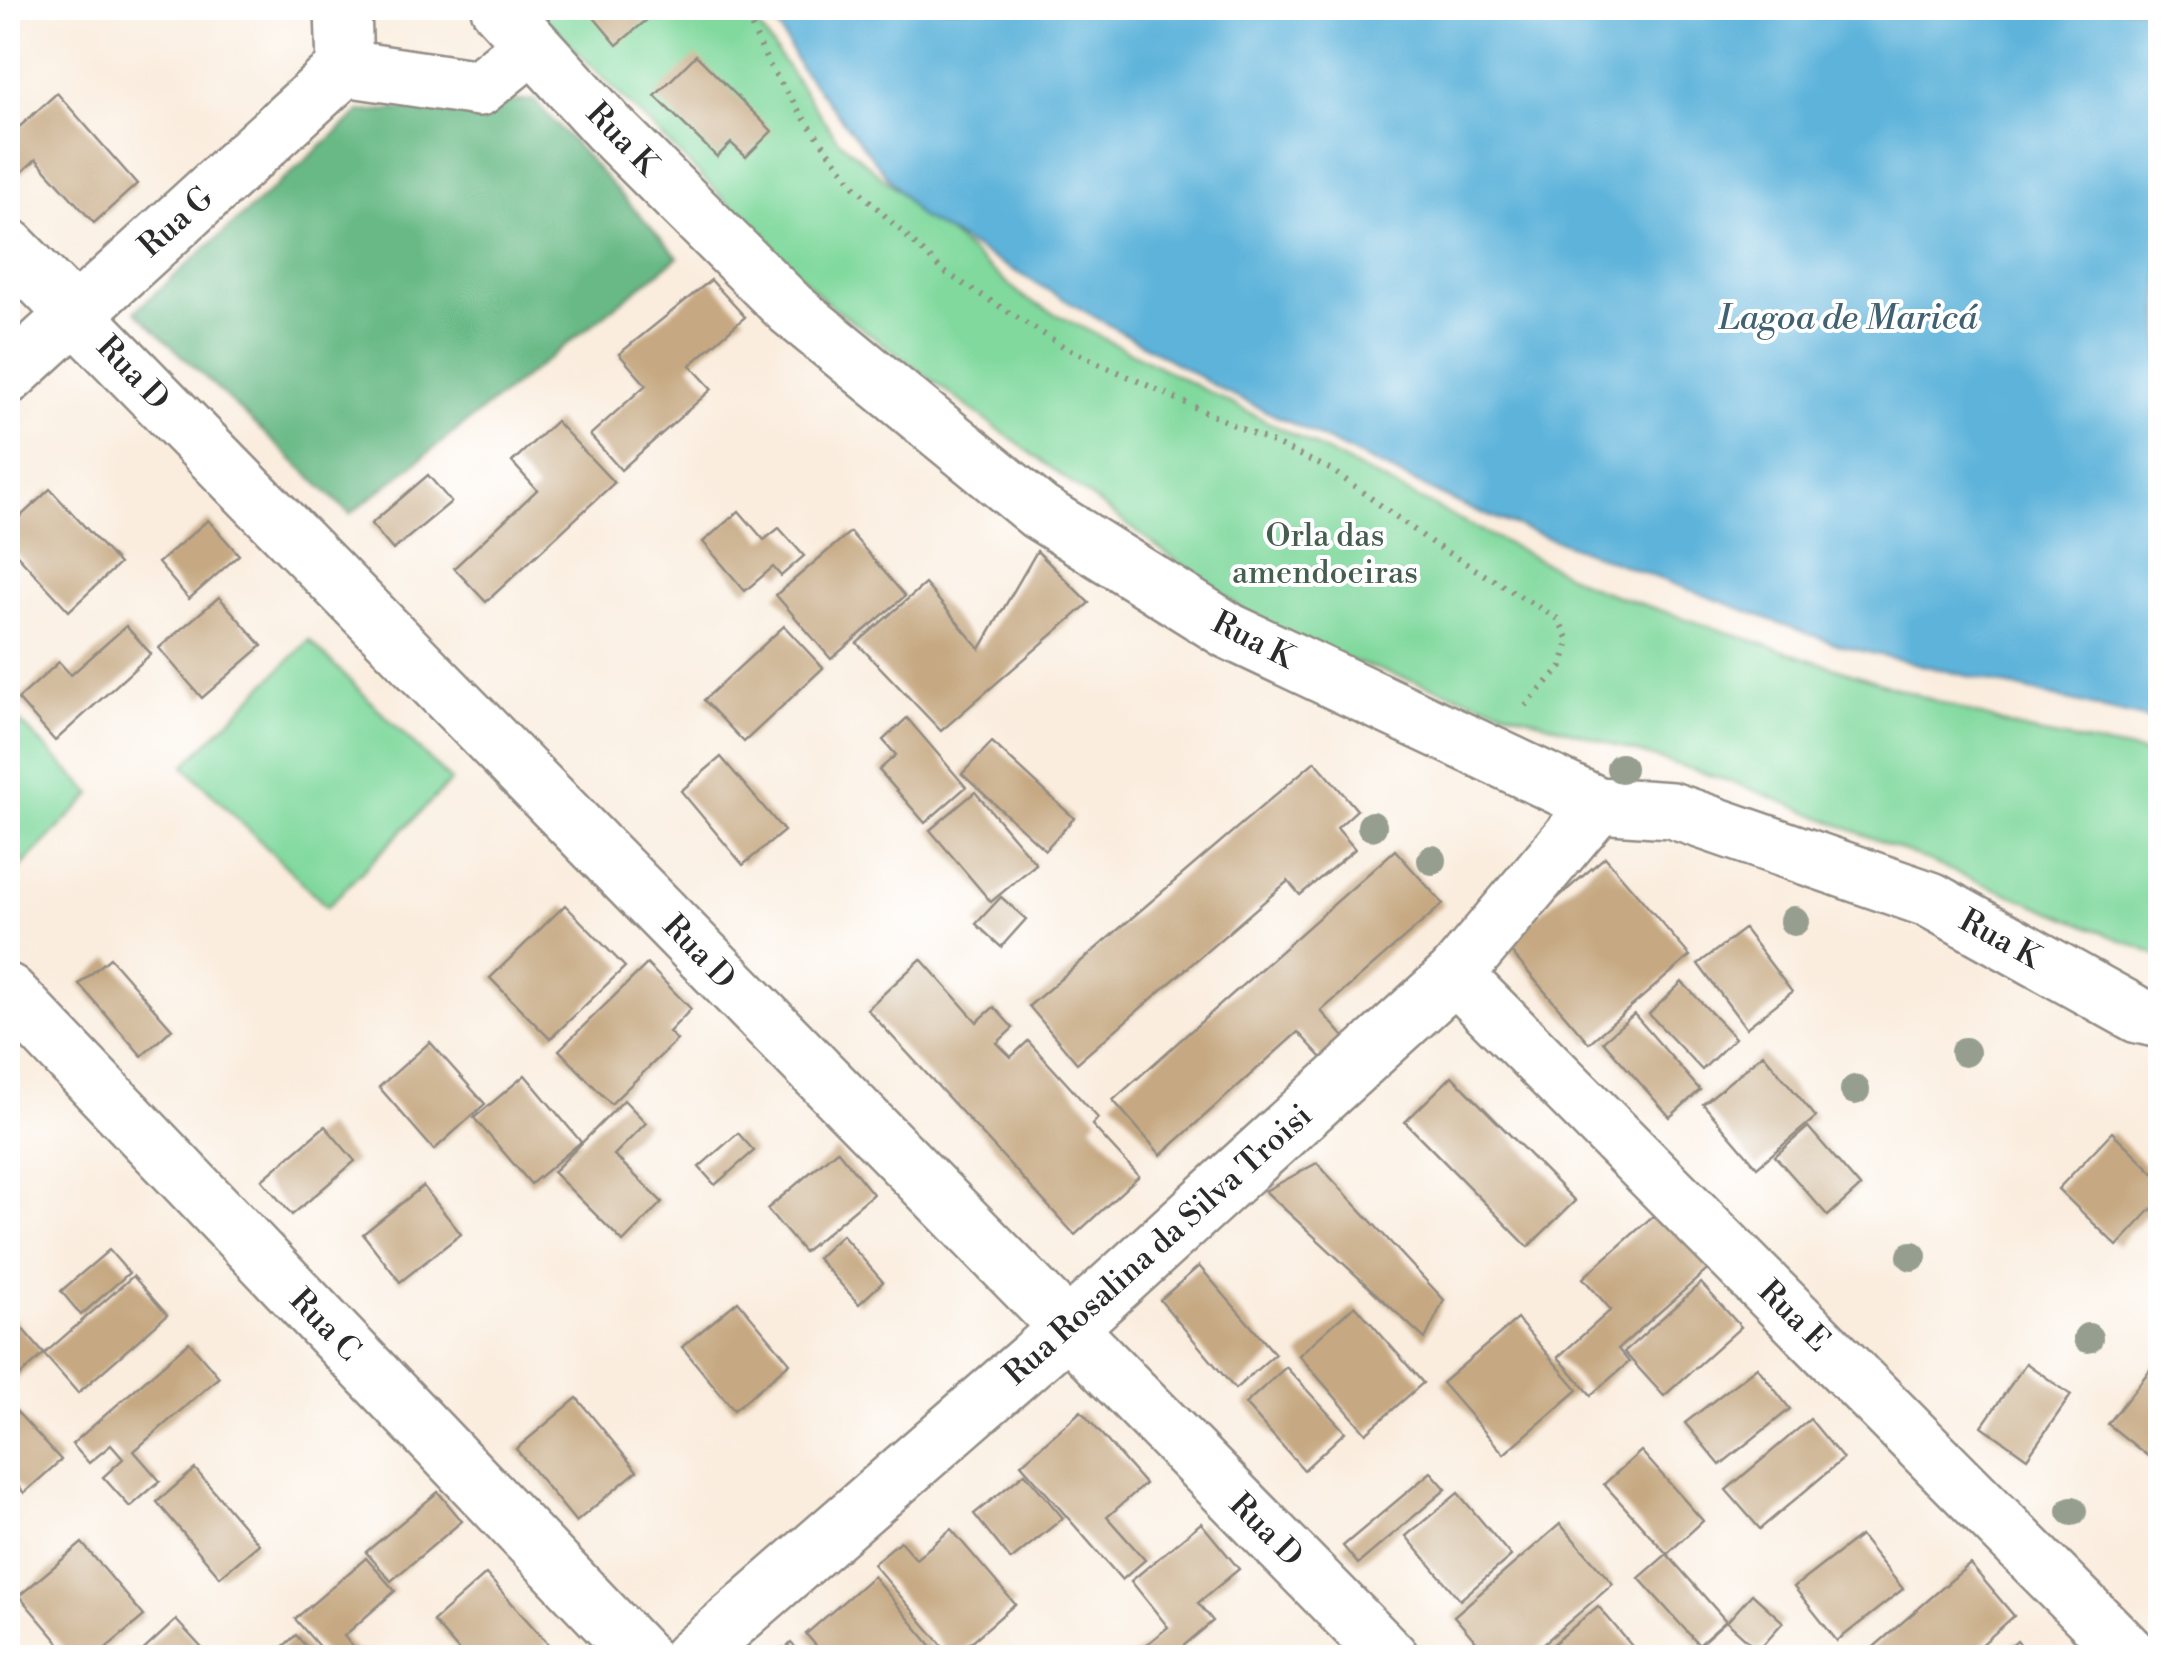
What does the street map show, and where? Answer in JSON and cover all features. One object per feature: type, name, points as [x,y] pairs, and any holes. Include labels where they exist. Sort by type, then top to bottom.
[{"type":"street","points":[[343,8],[345,68],[479,88],[515,26]]},
{"type":"street","name":"Rua K","points":[[515,26],[792,308],[1039,512],[1228,631],[1598,805],[1671,810],[1931,900],[2138,1015],[2160,1020]]},
{"type":"street","name":"Rua G","points":[[8,376],[345,68]]},
{"type":"street","name":"Rua D","points":[[8,246],[1391,1658]]},
{"type":"street","name":"Rua Rosalina da Silva Troisi","points":[[690,1658],[1067,1330],[1455,975],[1598,805]]},
{"type":"street","name":"Rua E","points":[[1455,975],[2134,1658]]},
{"type":"street","name":"Rua C","points":[[8,992],[643,1658]]},
{"type":"path","points":[[742,8],[768,64],[814,132],[857,188],[943,271],[1066,348],[1332,470],[1435,545],[1558,619],[1570,640],[1562,666],[1484,752]]},
{"type":"green space","name":"Orla das amendoeiras","points":[[534,8],[746,8],[837,139],[1026,299],[1596,589],[2027,731],[2160,756],[2160,956],[1747,787],[1282,639],[825,301]]},
{"type":"green space","points":[[534,100],[678,257],[350,514],[135,311],[360,112]]},
{"type":"green space","points":[[309,640],[451,781],[327,907],[184,766]]},
{"type":"green space","points":[[8,710],[92,794],[8,880]]},
{"type":"water","name":"Lagoa de Maricá","points":[[769,8],[2160,8],[2160,722],[1842,646],[1471,509],[1224,391],[919,216],[800,67]]},
{"type":"building","points":[[586,8],[661,8],[617,45]]},
{"type":"building","points":[[696,55],[772,131],[746,157],[731,143],[717,157],[655,96]]},
{"type":"building","points":[[57,93],[137,184],[94,223],[36,159],[19,175],[8,162],[8,137]]},
{"type":"building","points":[[711,280],[745,317],[690,365],[712,389],[621,470],[590,435],[646,385],[619,354]]},
{"type":"building","points":[[556,421],[614,483],[486,602],[454,568],[537,490],[512,462]]},
{"type":"building","points":[[428,475],[451,502],[393,550],[371,524]]},
{"type":"building","points":[[50,489],[119,564],[69,611],[8,545],[8,528]]},
{"type":"building","points":[[739,511],[764,540],[779,528],[804,556],[781,576],[773,567],[745,591],[703,542]]},
{"type":"building","points":[[208,520],[239,555],[189,599],[158,563]]},
{"type":"building","points":[[850,532],[905,596],[831,659],[776,595]]},
{"type":"building","points":[[1037,551],[1089,603],[941,731],[857,643],[925,584],[980,649]]},
{"type":"building","points":[[219,597],[262,646],[202,698],[159,648]]},
{"type":"building","points":[[126,626],[151,654],[55,741],[18,699],[59,662],[71,675]]},
{"type":"building","points":[[784,626],[823,668],[744,742],[704,700]]},
{"type":"building","points":[[907,718],[966,787],[925,823],[879,770],[896,755],[883,740]]},
{"type":"building","points":[[992,742],[1074,818],[1045,850],[962,774]]},
{"type":"building","points":[[721,757],[784,831],[743,865],[681,791]]},
{"type":"building","points":[[1315,761],[1357,810],[1337,828],[1355,849],[1300,895],[1288,881],[1077,1063],[1029,1006]]},
{"type":"building","points":[[975,792],[1036,864],[991,902],[930,830]]},
{"type":"building","points":[[1395,850],[1443,904],[1321,1011],[1345,1038],[1323,1059],[1298,1032],[1161,1155],[1113,1100]]},
{"type":"building","points":[[1605,857],[1690,956],[1589,1043],[1504,944]]},
{"type":"building","points":[[1001,897],[1026,919],[1001,947],[976,924]]},
{"type":"building","points":[[565,905],[625,967],[550,1039],[490,978]]},
{"type":"building","points":[[1744,929],[1792,992],[1746,1028],[1698,964]]},
{"type":"building","points":[[110,958],[172,1029],[142,1056],[79,984]]},
{"type":"building","points":[[921,959],[977,1022],[994,1007],[1013,1028],[997,1043],[1011,1057],[1028,1041],[1098,1118],[1092,1125],[1139,1176],[1075,1235],[867,1009]]},
{"type":"building","points":[[647,964],[691,1009],[669,1032],[677,1040],[611,1104],[559,1050]]},
{"type":"building","points":[[1682,982],[1735,1038],[1702,1070],[1649,1014]]},
{"type":"building","points":[[1634,1014],[1700,1090],[1670,1117],[1603,1041]]},
{"type":"building","points":[[430,1042],[485,1104],[434,1150],[379,1087]]},
{"type":"building","points":[[1763,1054],[1816,1117],[1757,1167],[1703,1104]]},
{"type":"building","points":[[525,1075],[581,1142],[531,1184],[474,1118]]},
{"type":"building","points":[[1452,1076],[1575,1201],[1528,1247],[1405,1122]]},
{"type":"building","points":[[624,1100],[646,1123],[614,1155],[662,1202],[623,1242],[553,1172]]},
{"type":"building","points":[[325,1126],[355,1161],[292,1215],[262,1180]]},
{"type":"building","points":[[1808,1127],[1860,1187],[1828,1216],[1775,1156]]},
{"type":"building","points":[[2112,1132],[2160,1179],[2160,1200],[2117,1246],[2058,1189]]},
{"type":"building","points":[[738,1133],[754,1151],[715,1185],[699,1167]]},
{"type":"building","points":[[837,1150],[873,1194],[804,1252],[767,1209]]},
{"type":"building","points":[[1317,1163],[1444,1300],[1425,1339],[1265,1191]]},
{"type":"building","points":[[423,1186],[461,1234],[400,1282],[363,1234]]},
{"type":"building","points":[[1663,1207],[1714,1264],[1618,1349],[1629,1362],[1591,1395],[1558,1357],[1611,1310],[1583,1278]]},
{"type":"building","points":[[842,1235],[883,1282],[859,1304],[817,1258]]},
{"type":"building","points":[[109,1250],[129,1273],[81,1315],[61,1291]]},
{"type":"building","points":[[1199,1266],[1275,1354],[1235,1389],[1160,1300]]},
{"type":"building","points":[[133,1276],[167,1315],[78,1393],[44,1354]]},
{"type":"building","points":[[1701,1283],[1741,1327],[1664,1396],[1624,1352]]},
{"type":"building","points":[[738,1301],[790,1363],[734,1410],[682,1347]]},
{"type":"building","points":[[1355,1305],[1423,1383],[1366,1433],[1299,1355]]},
{"type":"building","points":[[8,1312],[44,1354],[12,1383],[8,1378]]},
{"type":"building","points":[[1517,1319],[1578,1390],[1504,1454],[1442,1383]]},
{"type":"building","points":[[189,1342],[219,1377],[134,1451],[160,1481],[130,1507],[103,1477],[123,1459],[111,1445],[89,1463],[72,1444]]},
{"type":"building","points":[[2160,1357],[2160,1466],[2108,1424]]},
{"type":"building","points":[[2026,1363],[2071,1395],[2027,1458],[1982,1426]]},
{"type":"building","points":[[1286,1367],[1345,1432],[1304,1470],[1245,1404]]},
{"type":"building","points":[[1757,1367],[1790,1409],[1720,1465],[1685,1423]]},
{"type":"building","points":[[577,1398],[637,1471],[576,1522],[516,1449]]},
{"type":"building","points":[[8,1402],[61,1460],[24,1493],[8,1474]]},
{"type":"building","points":[[1081,1411],[1145,1484],[1107,1517],[1145,1560],[1122,1580],[1021,1464]]},
{"type":"building","points":[[1810,1419],[1843,1459],[1760,1529],[1726,1490]]},
{"type":"building","points":[[1641,1451],[1703,1521],[1667,1554],[1604,1484]]},
{"type":"building","points":[[195,1469],[259,1544],[220,1577],[157,1502]]},
{"type":"building","points":[[1431,1472],[1446,1489],[1358,1564],[1343,1546]]},
{"type":"building","points":[[1025,1473],[1063,1518],[1011,1560],[974,1514]]},
{"type":"building","points":[[438,1492],[462,1521],[391,1581],[366,1552]]},
{"type":"building","points":[[1458,1493],[1511,1556],[1460,1600],[1406,1536]]},
{"type":"building","points":[[1201,1523],[1239,1569],[1198,1603],[1213,1621],[1169,1658],[1130,1658],[1168,1627],[1131,1581]]},
{"type":"building","points":[[1560,1524],[1613,1584],[1527,1658],[1490,1658],[1454,1616]]},
{"type":"building","points":[[951,1529],[1015,1604],[953,1658],[873,1564],[900,1541],[916,1559]]},
{"type":"building","points":[[1860,1536],[1903,1589],[1837,1641],[1794,1587]]},
{"type":"building","points":[[82,1543],[144,1616],[94,1658],[72,1658],[19,1596]]},
{"type":"building","points":[[1667,1554],[1726,1621],[1699,1645],[1639,1578]]},
{"type":"building","points":[[366,1558],[395,1591],[344,1636],[362,1658],[329,1658],[295,1619]]},
{"type":"building","points":[[1970,1564],[2014,1616],[1967,1658],[1873,1658],[1868,1652]]},
{"type":"building","points":[[486,1574],[548,1644],[532,1658],[465,1658],[433,1621]]},
{"type":"building","points":[[873,1576],[939,1655],[936,1658],[827,1658],[806,1634]]},
{"type":"building","points":[[1752,1594],[1783,1622],[1758,1650],[1727,1622]]},
{"type":"building","points":[[1598,1606],[1642,1658],[1537,1658]]},
{"type":"building","points":[[176,1620],[211,1658],[135,1658]]},
{"type":"building","points":[[296,1635],[316,1658],[270,1658]]},
{"type":"building","points":[[2017,1641],[2031,1658],[1998,1658]]},
{"type":"building","points":[[791,1643],[805,1658],[776,1658]]}]
